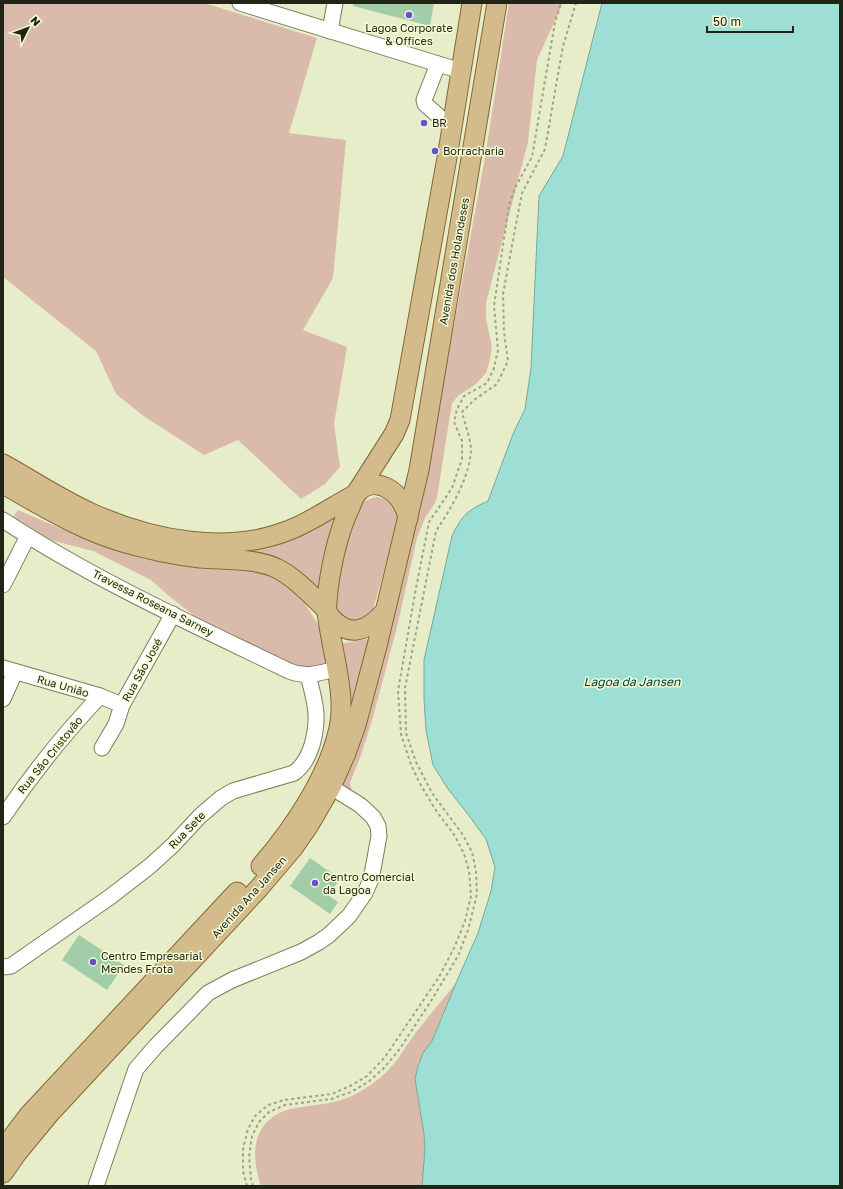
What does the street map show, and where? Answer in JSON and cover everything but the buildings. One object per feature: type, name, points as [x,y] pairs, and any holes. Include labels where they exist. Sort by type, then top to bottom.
[{"type":"main road","points":[[357,493],[394,434],[400,420],[448,152],[472,3]]},
{"type":"main road","name":"Avenida dos Holandeses","points":[[385,611],[419,470],[497,3]]},
{"type":"main road","points":[[448,294],[444,271],[475,86],[475,81],[472,76],[461,71]]},
{"type":"main road","points":[[3,465],[62,498],[96,514],[141,531],[174,539],[235,542],[268,537],[292,529],[357,493],[362,488],[371,485],[387,488],[397,496],[404,506],[408,518]]},
{"type":"main road","points":[[3,484],[88,530],[124,543],[169,554],[254,562],[270,566],[286,574],[298,583],[339,626],[344,629],[360,630],[370,625],[385,611]]},
{"type":"main road","name":"Avenida Ana Jansen","points":[[3,1150],[29,1115],[263,863],[301,813],[317,785],[332,755],[340,726],[341,695],[327,612],[331,567],[342,527],[357,493]]},
{"type":"main road","name":"Avenida Ana Jansen","points":[[3,1173],[17,1153],[50,1113],[259,888],[293,848],[309,825],[331,787],[356,725],[385,611]]},
{"type":"street","points":[[240,3],[461,71]]},
{"type":"street","points":[[330,31],[335,3]]},
{"type":"street","points":[[438,64],[424,100],[425,104],[451,127]]},
{"type":"street","name":"Travessa Roseana Sarney","points":[[3,520],[28,536],[131,593],[289,671],[308,675]]},
{"type":"street","points":[[3,585],[28,536]]},
{"type":"street","name":"Rua São José","points":[[102,748],[116,724],[122,705],[173,614]]},
{"type":"street","points":[[308,675],[336,669]]},
{"type":"street","points":[[3,699],[9,670]]},
{"type":"street","name":"Rua União","points":[[9,670],[100,696],[122,705]]},
{"type":"street","name":"Rua Sete","points":[[6,970],[110,897],[150,866],[173,845],[200,816],[221,798],[232,791],[290,774],[300,768],[308,757],[317,725],[316,706],[308,675]]},
{"type":"street","name":"Rua São Cristovão","points":[[3,817],[40,764],[100,696]]},
{"type":"street","points":[[96,1186],[136,1069],[156,1046],[208,993],[258,968],[301,952],[329,935],[349,916],[365,893],[373,869],[379,836],[378,826],[373,817],[364,809],[331,787]]},
{"type":"path","points":[[246,1186],[243,1171],[243,1149],[248,1129],[255,1116],[268,1105],[284,1100],[332,1094],[367,1076],[385,1057],[439,977],[455,946],[465,921],[471,896],[469,871],[464,854],[456,836],[435,809],[419,782],[410,762],[401,734],[398,691],[429,522],[452,488],[462,458],[462,441],[454,422],[457,408],[464,396],[487,383],[494,368],[498,350],[494,306],[509,205],[516,186],[532,157],[555,22],[561,3]]},
{"type":"path","points":[[254,1186],[251,1179],[249,1157],[252,1136],[259,1122],[269,1112],[285,1105],[331,1099],[351,1092],[368,1082],[383,1069],[399,1050],[431,1001],[458,956],[468,930],[477,894],[476,871],[472,852],[463,835],[432,793],[416,762],[406,733],[405,688],[436,531],[450,511],[464,481],[471,450],[462,412],[474,400],[497,384],[508,361],[504,332],[502,294],[522,193],[545,149],[563,46],[576,3]]},
{"type":"shaded area","points":[[3,3],[204,3],[317,38],[289,133],[346,140],[333,278],[303,330],[347,347],[334,424],[340,467],[325,484],[301,499],[238,440],[204,455],[145,417],[116,394],[96,351],[3,277]]},
{"type":"shaded area","points":[[509,3],[563,3],[537,60],[528,142],[486,303],[486,319],[492,347],[490,359],[486,373],[476,384],[459,395],[452,403],[437,497],[435,503],[425,518],[417,538],[398,623],[373,717],[350,783],[352,793],[342,783],[425,482],[485,158]]},
{"type":"shaded area","points":[[376,497],[390,501],[393,504],[398,522],[372,613],[353,623],[342,618],[336,605],[339,569],[346,536],[361,502]]},
{"type":"shaded area","points":[[339,509],[321,597],[243,553],[249,545]]},
{"type":"shaded area","points":[[18,510],[85,539],[143,559],[205,569],[266,573],[286,584],[304,602],[319,626],[330,665],[297,669],[208,627],[151,580],[93,551],[51,540],[13,517]]},
{"type":"shaded area","points":[[373,638],[357,701],[349,707],[339,644]]},
{"type":"shaded area","points":[[456,983],[432,1041],[423,1053],[418,1065],[415,1079],[425,1149],[422,1186],[261,1186],[255,1153],[256,1142],[265,1124],[273,1117],[284,1111],[341,1100],[356,1094],[385,1074]]},
{"type":"water","name":"Lagoa da Jansen","points":[[602,3],[840,3],[840,1186],[422,1186],[425,1149],[415,1079],[423,1053],[432,1041],[478,933],[491,891],[495,867],[486,839],[448,789],[433,765],[426,730],[424,660],[452,536],[459,523],[470,510],[488,501],[513,434],[525,409],[531,368],[539,196],[563,156]]},
{"type":"place","name":"Lagoa Corporate & Offices","points":[[409,15]]},
{"type":"place","name":"BR","points":[[424,123]]},
{"type":"place","name":"Borracharia","points":[[435,151]]},
{"type":"place","name":"Centro Comercial da Lagoa","points":[[315,883]]},
{"type":"place","name":"Centro Empresarial Mendes Frota","points":[[93,962]]}]
